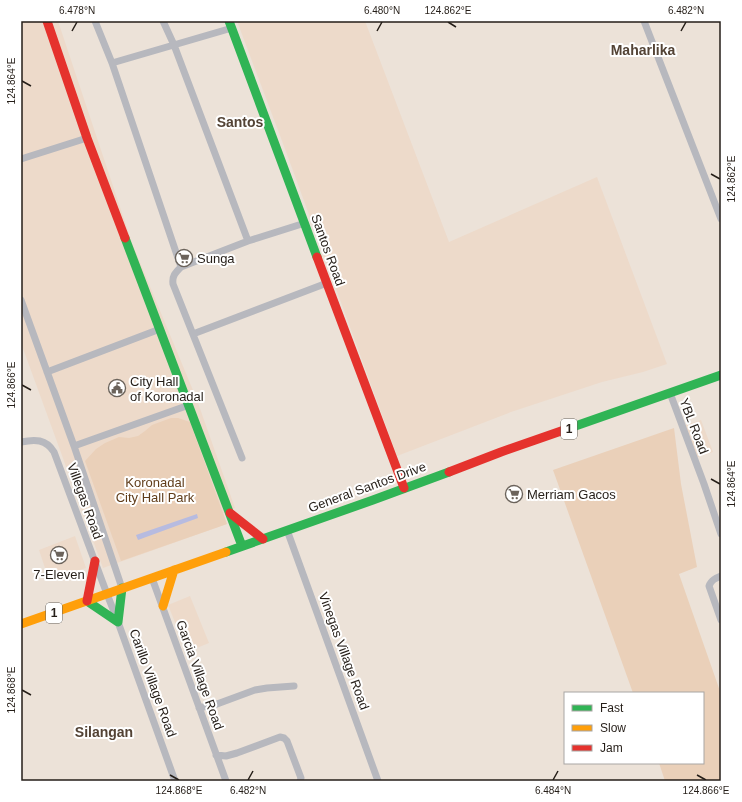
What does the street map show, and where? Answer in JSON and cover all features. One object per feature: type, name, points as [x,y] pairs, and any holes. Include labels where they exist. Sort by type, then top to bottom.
[{"type":"main road","points":[[47,21],[87,138],[242,546]]},
{"type":"main road","name":"Santos Road","points":[[230,25],[404,488]]},
{"type":"main road","name":"General Santos Drive","points":[[21,624],[721,375]]},
{"type":"main road","points":[[230,512],[263,539]]},
{"type":"main road","points":[[94,561],[87,601],[118,622],[122,588]]},
{"type":"main road","points":[[163,606],[174,570]]},
{"type":"street","points":[[95,21],[112,63],[181,267]]},
{"type":"street","points":[[163,21],[174,45],[248,241]]},
{"type":"street","points":[[644,21],[721,219]]},
{"type":"street","points":[[112,63],[174,45],[230,25]]},
{"type":"street","points":[[21,159],[87,138]]},
{"type":"street","points":[[242,458],[173,284],[174,274],[181,267],[248,241],[304,223]]},
{"type":"street","points":[[193,334],[327,283]]},
{"type":"street","points":[[21,300],[74,446],[122,588]]},
{"type":"street","points":[[47,372],[160,329]]},
{"type":"street","name":"YBL Road","points":[[670,393],[721,534]]},
{"type":"street","points":[[74,446],[189,404]]},
{"type":"street","name":"Villegas Road","points":[[21,442],[38,440],[51,447],[107,594]]},
{"type":"street","name":"Vinegas Village Road","points":[[288,530],[378,781]]},
{"type":"street","points":[[721,576],[713,580],[709,586],[721,620]]},
{"type":"street","name":"Garcia Village Road","points":[[152,578],[226,781]]},
{"type":"street","name":"Carillo Village Road","points":[[107,594],[174,781]]},
{"type":"street","points":[[199,708],[217,704],[255,690],[294,686]]},
{"type":"street","points":[[216,755],[231,755],[280,737],[284,738],[287,741],[301,778],[300,781]]},
{"type":"shaded area","points":[[21,21],[58,21],[132,243],[197,400],[235,508],[223,513],[227,524],[103,568],[21,343]]},
{"type":"shaded area","points":[[237,21],[365,21],[449,242],[597,177],[667,364],[643,372],[602,382],[511,412],[397,456]]},
{"type":"shaded area","points":[[701,420],[713,452],[695,458],[683,426]]},
{"type":"shaded area","points":[[75,536],[86,568],[49,580],[39,550]]},
{"type":"shaded area","points":[[190,596],[209,643],[187,652],[168,605]]},
{"type":"green space","name":"Koronadal City Hall Park","points":[[171,418],[178,418],[190,422],[227,524],[121,561],[85,461],[96,449],[105,443],[119,437],[129,438],[138,436],[152,425]]},
{"type":"green space","points":[[674,428],[681,484],[697,567],[679,574],[721,694],[721,781],[665,781],[659,764],[704,764],[704,692],[633,692],[553,470]]},
{"type":"water","points":[[197,514],[198,518],[138,540],[136,535]]},
{"type":"traffic: fast","points":[[229,21],[317,257]]},
{"type":"traffic: fast","points":[[125,238],[242,546]]},
{"type":"traffic: fast","points":[[564,430],[721,375]]},
{"type":"traffic: fast","points":[[226,552],[449,472]]},
{"type":"traffic: fast","points":[[87,601],[118,622],[122,588]]},
{"type":"traffic: slow","points":[[21,624],[226,552]]},
{"type":"traffic: slow","points":[[163,606],[174,570]]},
{"type":"traffic: jam","points":[[47,21],[87,138],[125,238]]},
{"type":"traffic: jam","points":[[317,257],[404,488]]},
{"type":"traffic: jam","points":[[449,472],[564,430]]},
{"type":"traffic: jam","points":[[230,513],[263,539]]},
{"type":"traffic: jam","points":[[87,601],[95,561]]},
{"type":"place","name":"Sunga","points":[[184,258]]},
{"type":"place","name":"City Hall of Koronadal","points":[[117,388]]},
{"type":"place","name":"Merriam Gacos","points":[[514,494]]},
{"type":"place","name":"7-Eleven","points":[[59,555]]},
{"type":"district","name":"Maharlika","points":[[643,50]]},
{"type":"district","name":"Santos","points":[[240,122]]},
{"type":"district","name":"Silangan","points":[[104,732]]}]
